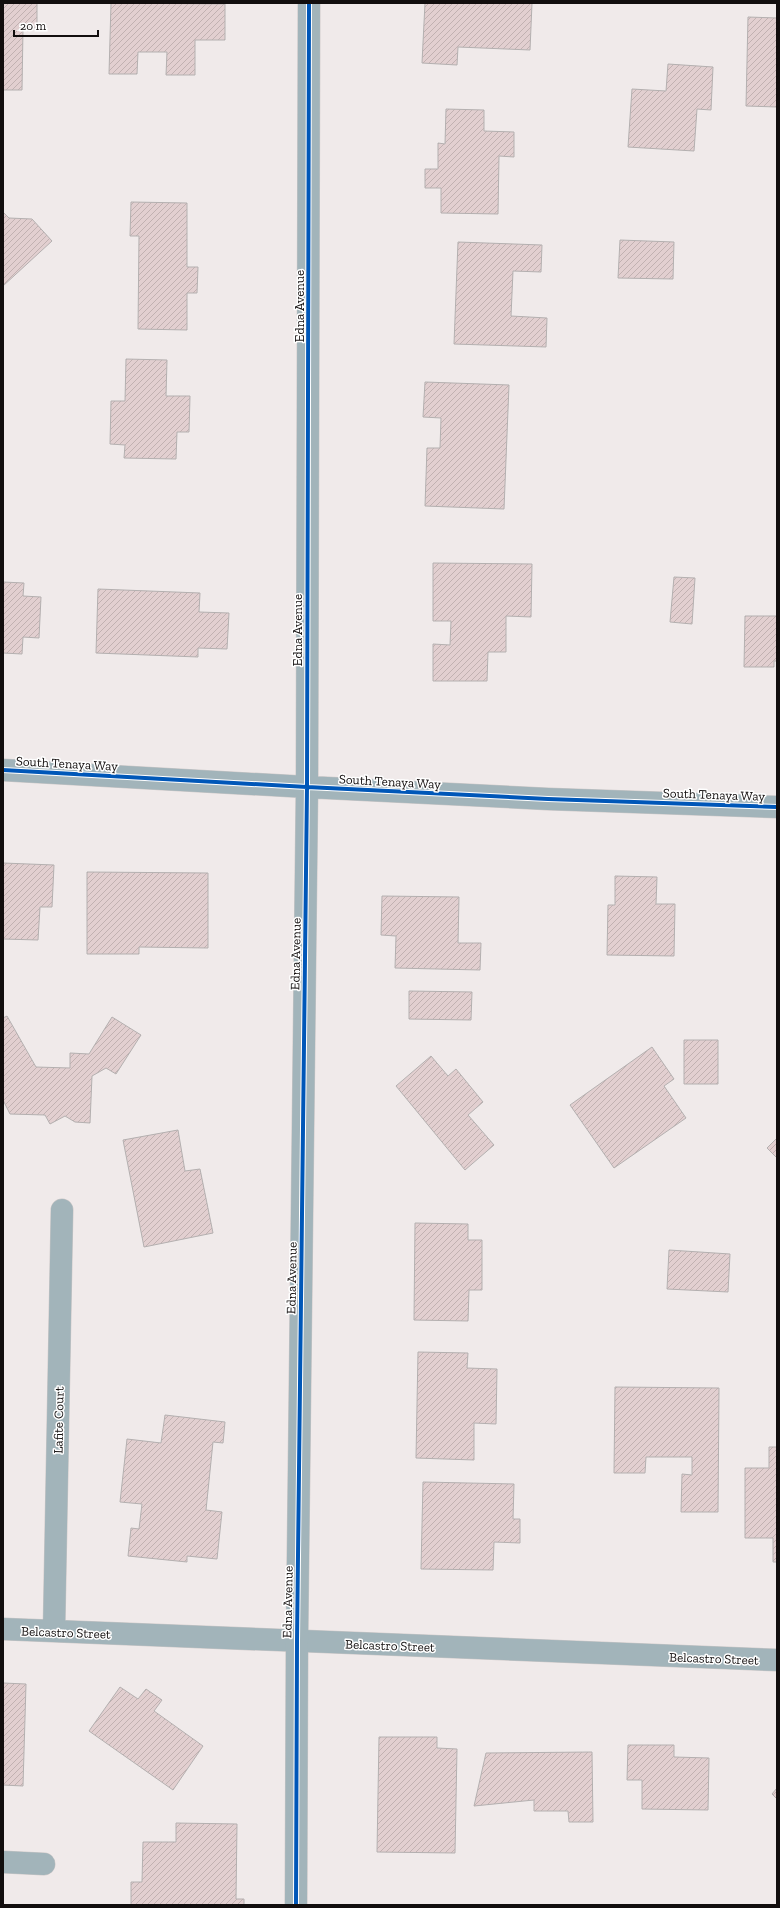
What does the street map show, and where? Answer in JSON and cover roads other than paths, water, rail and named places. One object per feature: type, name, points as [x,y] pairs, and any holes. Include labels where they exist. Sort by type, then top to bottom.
[{"type":"street","name":"Edna Avenue","points":[[296,1905],[296,1641],[307,787],[309,3]]},
{"type":"street","name":"South Tenaya Way","points":[[3,770],[548,799],[777,807]]},
{"type":"street","name":"Lafite Court","points":[[54,1631],[62,1210]]},
{"type":"street","name":"Belcastro Street","points":[[3,1629],[777,1660]]},
{"type":"street","points":[[3,1862],[44,1864]]}]
